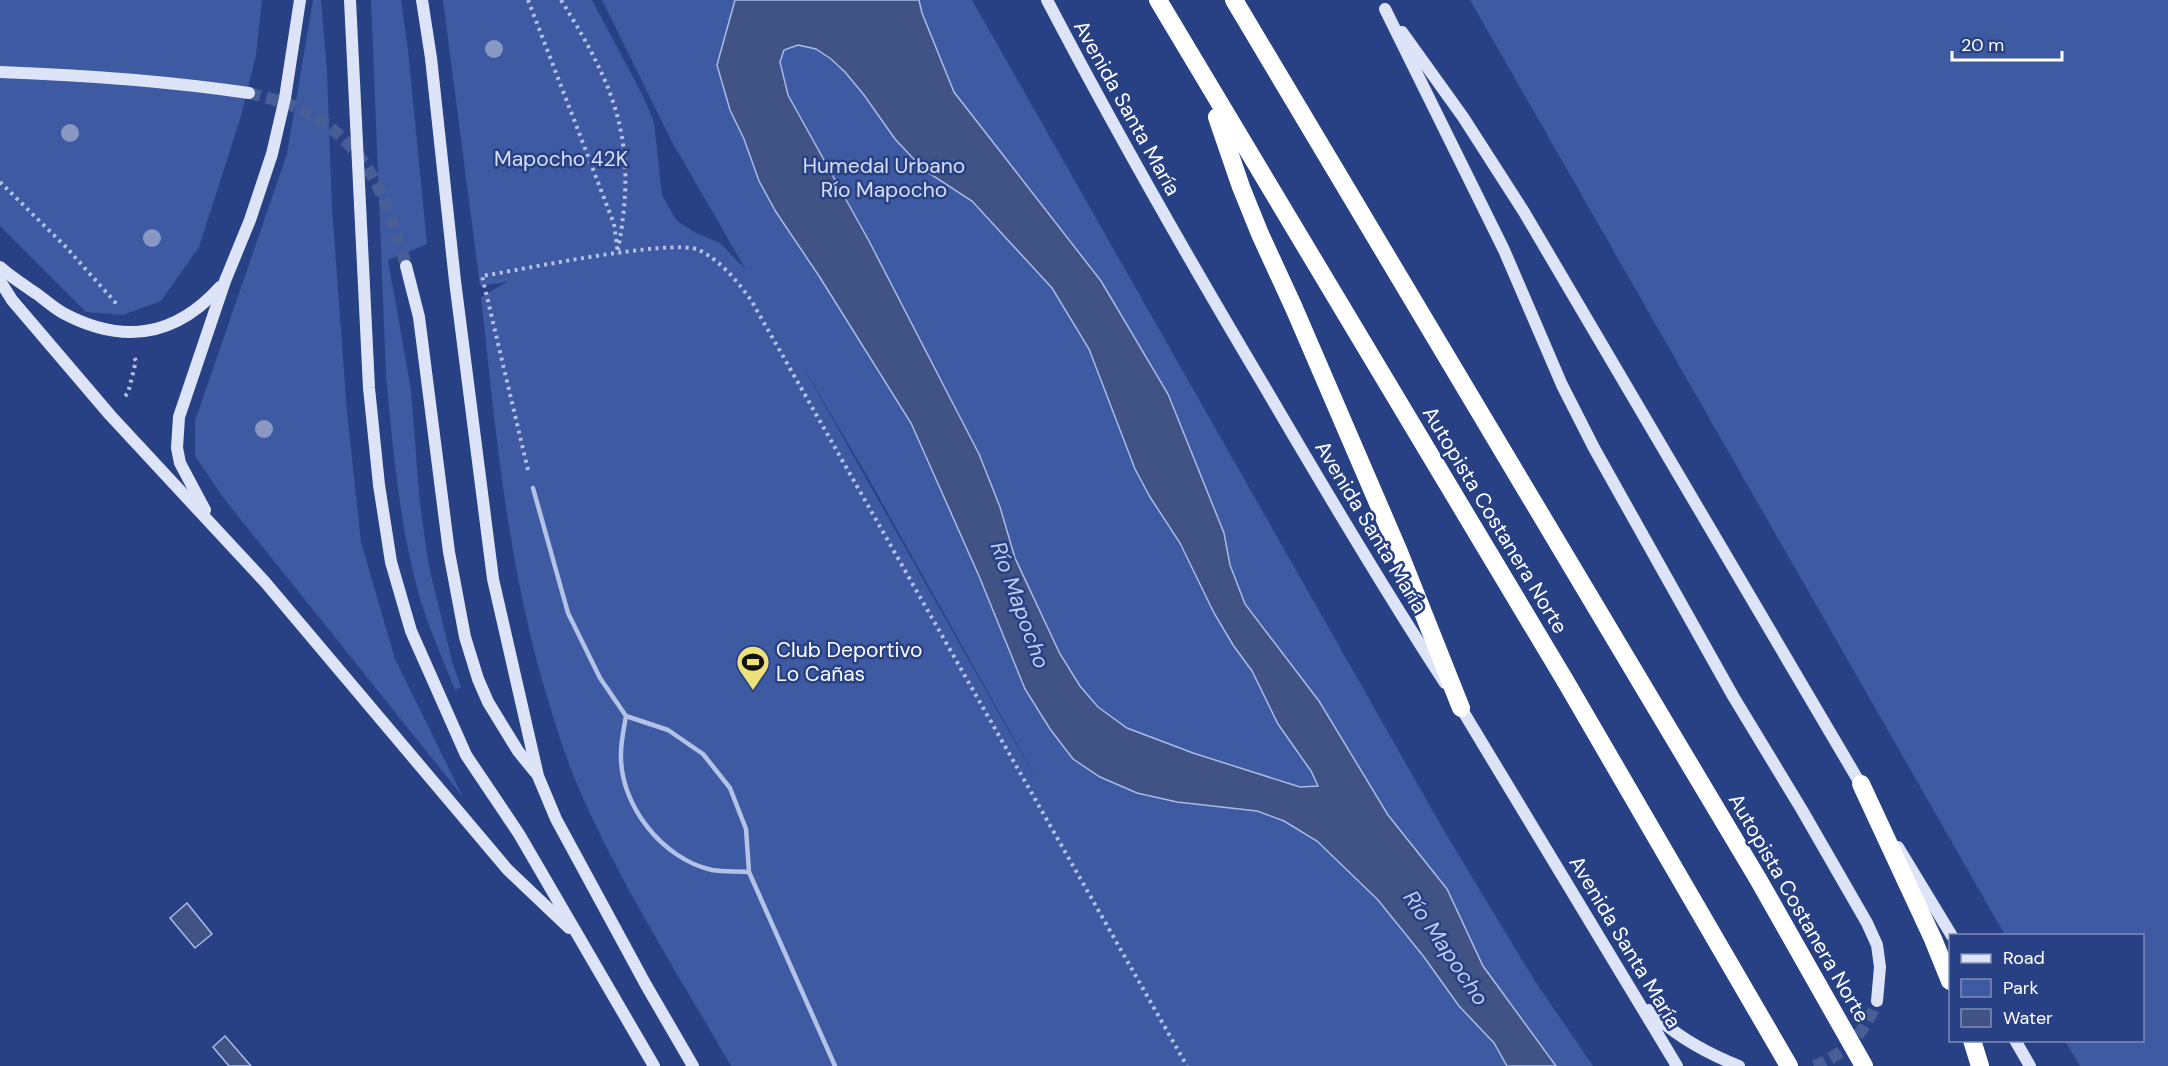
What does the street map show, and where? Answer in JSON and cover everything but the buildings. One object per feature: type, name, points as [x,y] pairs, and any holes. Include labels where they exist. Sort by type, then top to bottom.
[{"type":"highway","name":"Autopista Costanera Norte","points":[[1158,0],[1566,682],[1789,1066]]},
{"type":"highway","name":"Autopista Costanera Norte","points":[[1234,0],[1758,879],[1864,1066]]},
{"type":"highway","points":[[1205,81],[1241,187],[1260,234],[1399,552],[1461,708]]},
{"type":"highway","points":[[1861,784],[1949,979]]},
{"type":"highway","points":[[1972,1042],[1980,1066]]},
{"type":"main road","points":[[213,524],[180,463],[177,432],[182,404],[272,154],[285,98],[300,0]]},
{"type":"main road","points":[[350,0],[369,388],[378,485],[391,562],[411,631],[466,755],[519,834],[654,1066]]},
{"type":"main road","points":[[422,0],[431,58],[457,292],[493,579],[538,776],[556,819],[646,986],[693,1066]]},
{"type":"main road","name":"Avenida Santa María","points":[[1047,0],[1095,92],[1207,290],[1395,604],[1461,708],[1677,1066]]},
{"type":"main road","points":[[1382,5],[1463,117],[1524,212],[1951,934]]},
{"type":"main road","points":[[1382,5],[1504,250],[1563,385],[1594,448],[1733,696],[1867,923],[1877,945],[1880,967],[1877,1001]]},
{"type":"main road","points":[[0,72],[120,77],[249,93]]},
{"type":"main road","points":[[406,266],[418,317],[449,552],[465,637],[478,679],[500,724],[538,776]]},
{"type":"main road","points":[[0,267],[62,312],[101,329],[120,332],[149,332],[172,323],[201,305],[225,281]]},
{"type":"main road","points":[[0,280],[12,300],[110,415],[213,524],[349,680],[507,869],[579,938]]},
{"type":"main road","points":[[1635,996],[1674,1032],[1696,1046],[1739,1066]]},
{"type":"main road","points":[[2016,1042],[2030,1066]]},
{"type":"lane","points":[[533,488],[568,613],[600,678],[626,716],[668,730],[703,754],[730,788],[746,829],[749,872],[835,1066]]},
{"type":"lane","points":[[626,716],[620,755],[627,793],[646,827],[675,854],[711,870],[749,872]]},
{"type":"path","points":[[528,0],[614,224],[618,254]]},
{"type":"path","points":[[561,0],[612,93],[622,127],[626,193],[618,254]]},
{"type":"path","points":[[0,182],[65,246],[115,302],[120,332],[136,361],[128,393],[110,415]]},
{"type":"path","points":[[533,488],[482,276],[680,246],[698,250],[726,269],[751,300],[1187,1066]]},
{"type":"green space","points":[[0,0],[262,0],[256,55],[241,116],[199,247],[161,301],[123,315],[86,312],[0,226]]},
{"type":"green space","points":[[313,0],[321,0],[327,71],[332,208],[347,412],[361,542],[395,659],[463,797],[225,500],[195,456],[195,421],[287,154]]},
{"type":"green space","points":[[371,0],[401,0],[408,50],[427,244],[388,260],[411,390],[420,505],[429,567],[453,665],[461,687],[455,690],[419,595],[406,541],[394,458],[386,376]]},
{"type":"green space","points":[[443,0],[592,0],[641,92],[654,122],[662,195],[677,221],[696,233],[720,243],[746,270],[671,140],[602,0],[972,0],[1443,829],[1535,981],[1593,1066],[731,1066],[611,856],[577,784],[558,734],[535,653],[513,553],[492,400],[481,297],[507,282],[480,286]],"holes":[[[802,365],[866,474],[1036,778]]]},
{"type":"green space","points":[[1470,0],[2168,0],[2168,1066],[2080,1066],[2066,1042],[2144,1042],[2144,934],[2004,934]]},
{"type":"water","name":"Río Mapocho","points":[[735,0],[919,0],[922,13],[954,92],[1101,281],[1168,394],[1224,533],[1230,565],[1245,604],[1319,701],[1388,815],[1447,889],[1483,966],[1556,1066],[1507,1066],[1494,1043],[1459,1006],[1424,957],[1378,900],[1317,841],[1284,821],[1257,811],[1177,802],[1137,793],[1100,777],[1073,759],[1050,729],[1025,689],[979,576],[911,423],[776,212],[759,181],[744,139],[730,110],[717,65]],"holes":[[[798,45],[816,49],[845,72],[895,139],[924,170],[972,201],[1052,288],[1089,349],[1135,469],[1180,543],[1214,613],[1252,671],[1278,724],[1311,771],[1318,786],[1300,787],[1193,753],[1127,728],[1098,707],[1080,686],[1060,654],[1015,558],[1000,507],[979,454],[869,241],[788,95],[780,62],[784,50]]]},
{"type":"water","points":[[187,903],[212,934],[195,948],[170,918]]},
{"type":"water","points":[[225,1036],[251,1066],[229,1066],[213,1047]]},
{"type":"tunnel","points":[[249,93],[288,104],[318,119],[338,134],[355,152],[381,193],[399,240],[406,266]]},
{"type":"tunnel","points":[[1814,1066],[1845,1049],[1853,1041],[1867,1022],[1877,1001]]},
{"type":"place","name":"Club Deportivo Lo Cañas","points":[[753,691]]},
{"type":"park label","name":"Mapocho 42K","points":[[561,159]]},
{"type":"park label","name":"Humedal Urbano Río Mapocho","points":[[884,178]]}]
